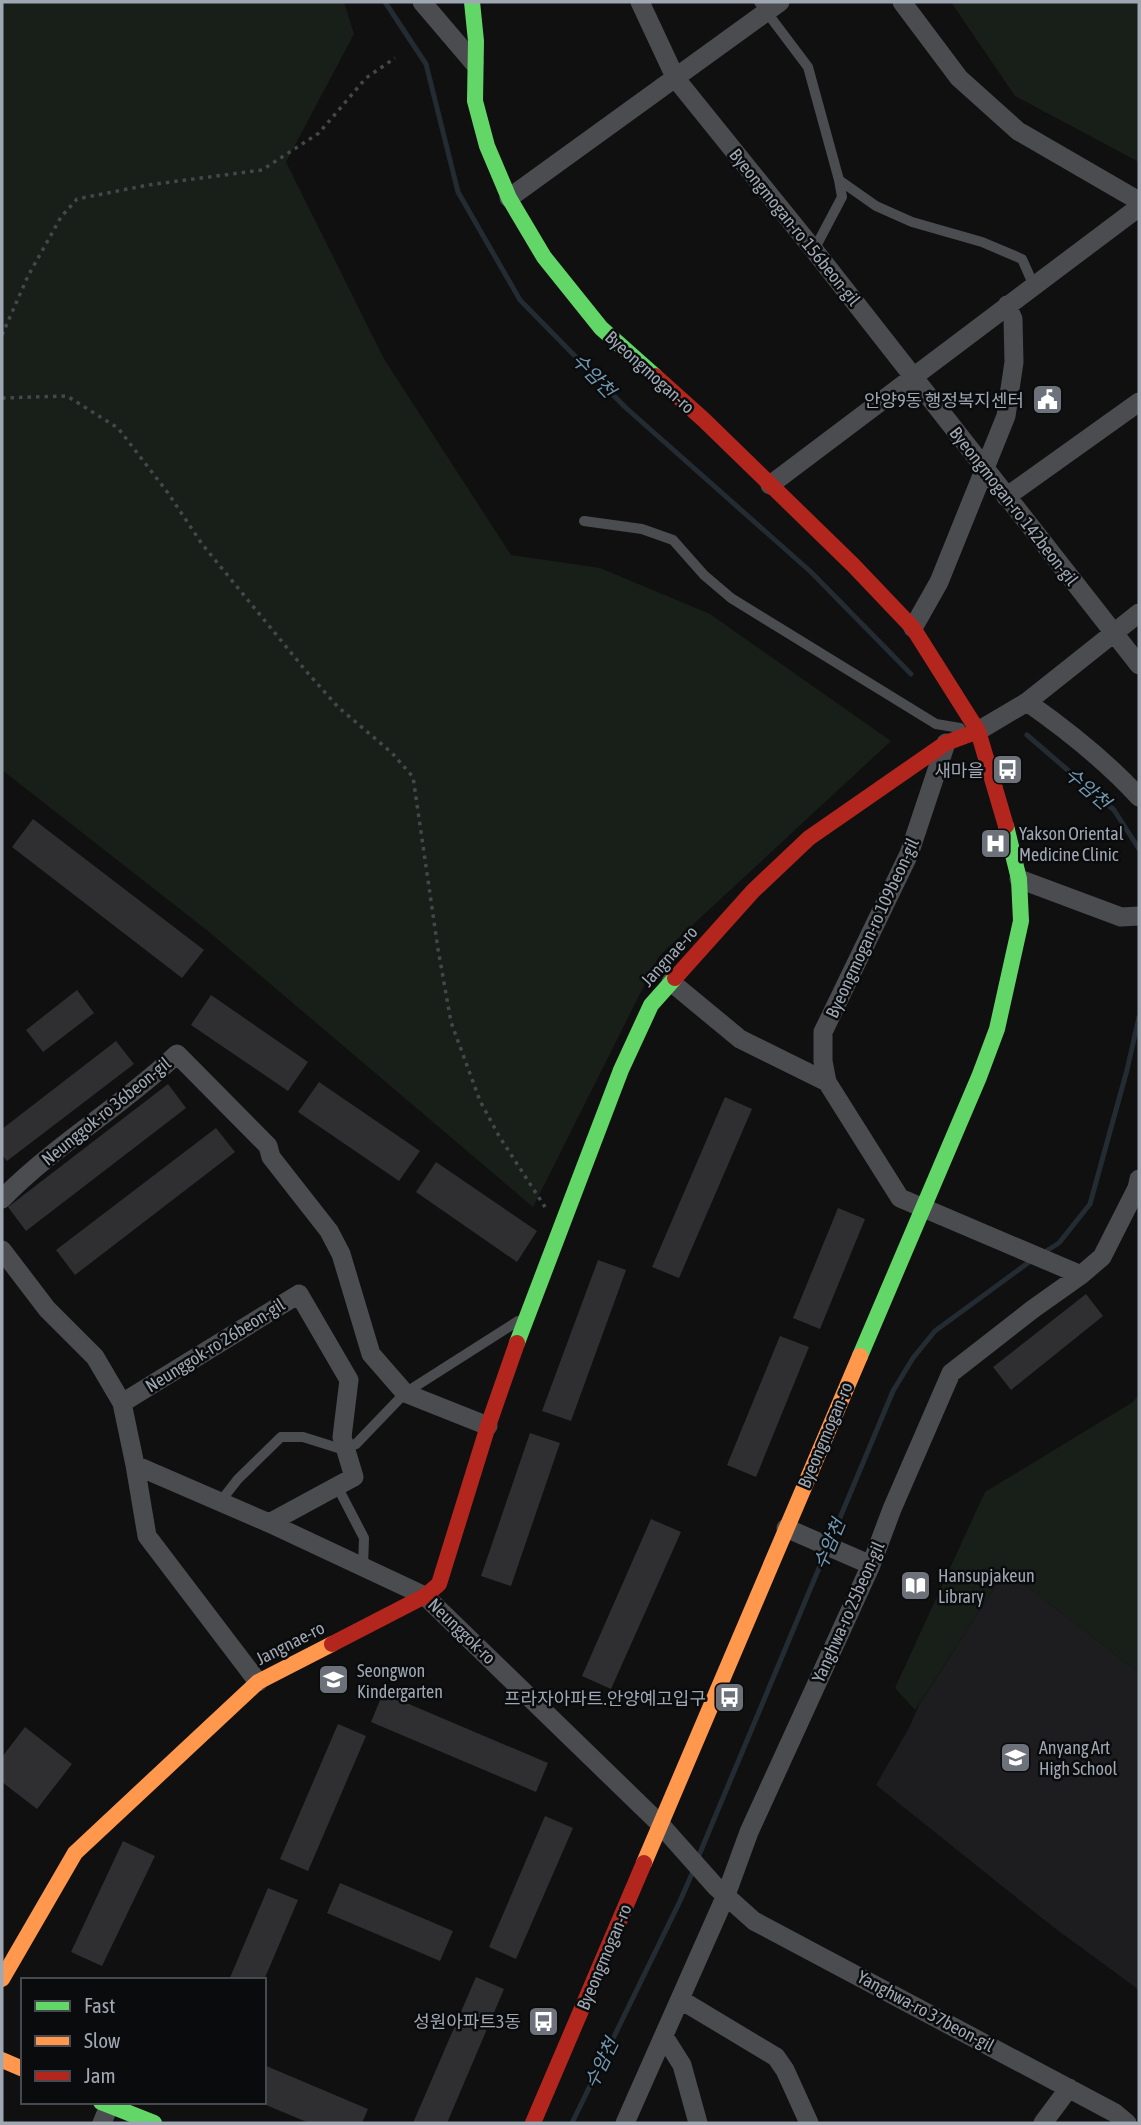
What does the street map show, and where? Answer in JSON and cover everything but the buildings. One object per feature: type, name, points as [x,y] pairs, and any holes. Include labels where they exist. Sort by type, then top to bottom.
[{"type":"street","points":[[422,2],[474,63]]},
{"type":"street","name":"Byeongmogan-ro","points":[[472,2],[476,41],[475,101],[487,146],[509,198],[544,257],[601,328],[704,420],[853,565],[913,628],[978,731],[1019,878],[1021,921],[997,1029],[727,1671],[533,2123]]},
{"type":"street","name":"Byeongmogan-ro 156beon-gil","points":[[640,2],[676,79],[913,377]]},
{"type":"street","points":[[902,2],[959,78],[1018,131],[1139,201]]},
{"type":"street","points":[[509,198],[676,79],[769,5]]},
{"type":"street","points":[[770,485],[1139,207]]},
{"type":"street","points":[[913,628],[939,582],[1006,416],[1014,362],[1013,319],[1007,305]]},
{"type":"street","name":"Byeongmogan-ro 142beon-gil","points":[[913,377],[1139,665]]},
{"type":"street","points":[[1006,497],[1139,402]]},
{"type":"street","points":[[978,731],[1027,702],[1139,613]]},
{"type":"street","points":[[1027,702],[1064,728],[1139,797]]},
{"type":"street","name":"Jangnae-ro","points":[[2,1979],[75,1853],[258,1682],[425,1596],[439,1584],[488,1426],[527,1315],[621,1070],[651,1005],[753,891],[809,838],[946,743],[978,731]]},
{"type":"street","name":"Byeongmogan-ro 109beon-gil","points":[[946,743],[909,854],[824,1032],[823,1061],[827,1082],[900,1198],[1081,1275]]},
{"type":"street","points":[[1019,878],[1121,917],[1135,917]]},
{"type":"street","points":[[671,982],[740,1039],[827,1082]]},
{"type":"street","name":"Neunggok-ro 36beon-gil","points":[[2,1199],[22,1179],[177,1054],[268,1146],[271,1157],[329,1231],[341,1254],[371,1354],[405,1393],[488,1426]]},
{"type":"street","name":"Yanghwa-ro 25beon-gil","points":[[625,2123],[681,2000],[721,1891],[749,1832],[863,1562],[892,1509],[951,1373],[1102,1257],[1139,1179]]},
{"type":"street","points":[[2,1250],[47,1309],[95,1357],[122,1403],[147,1536],[258,1682]]},
{"type":"street","name":"Neunggok-ro 26beon-gil","points":[[122,1403],[299,1294],[349,1380]]},
{"type":"street","points":[[269,1523],[354,1478],[342,1437],[349,1380],[371,1354]]},
{"type":"street","name":"Neunggok-ro","points":[[135,1465],[269,1523],[425,1596],[660,1824],[678,1846]]},
{"type":"street","points":[[786,1528],[863,1562]]},
{"type":"street","name":"Yanghwa-ro 37beon-gil","points":[[678,1846],[754,1921],[1069,2088],[1115,2113],[1127,2123]]},
{"type":"street","points":[[681,2000],[776,2057],[785,2070],[809,2123]]},
{"type":"street","points":[[664,2038],[682,2065],[698,2123]]},
{"type":"street","points":[[2,2060],[21,2068]]},
{"type":"street","points":[[1043,2123],[1069,2088]]},
{"type":"street","points":[[104,2110],[154,2123]]},
{"type":"lane","points":[[769,5],[808,67],[839,180],[842,197],[814,250]]},
{"type":"lane","points":[[839,180],[876,205],[912,222],[982,242],[1022,259],[1034,286]]},
{"type":"lane","points":[[584,521],[642,529],[673,540],[704,575],[731,598],[787,634],[936,724],[978,731]]},
{"type":"lane","points":[[220,1502],[281,1437],[303,1437],[338,1448],[356,1444],[405,1393],[527,1315]]},
{"type":"lane","points":[[337,1486],[364,1538],[363,1567]]},
{"type":"path","points":[[2,335],[28,276],[61,217],[78,199],[135,187],[262,170],[319,133],[366,78],[395,58]]},
{"type":"path","points":[[2,398],[67,396],[118,428],[168,493],[202,544],[290,652],[338,707],[392,753],[414,777],[451,1022],[480,1101],[499,1136],[560,1228]]},
{"type":"shaded area","points":[[2,2],[344,2],[354,34],[286,162],[384,359],[511,555],[600,568],[710,614],[891,741],[659,956],[533,1207],[208,931],[2,770]]},
{"type":"shaded area","points":[[951,2],[1139,2],[1139,162],[1015,96]]},
{"type":"shaded area","points":[[1139,1394],[1139,1673],[1006,1570],[915,1710],[895,1688],[985,1492],[1133,1402]]},
{"type":"shaded area","name":"Anyang Art High School","points":[[1006,1570],[1139,1673],[1139,1990],[1052,1926],[876,1785],[909,1728],[920,1703]]},
{"type":"waterway","name":"수암천","points":[[385,2],[426,64],[458,192],[520,300],[625,407],[811,572],[911,674]]},
{"type":"waterway","name":"수암천","points":[[1027,735],[1114,810],[1139,849]]},
{"type":"waterway","name":"수암천","points":[[1043,1253],[1059,1243],[1090,1204],[1139,1017]]},
{"type":"waterway","name":"수암천","points":[[697,1860],[893,1391],[913,1358],[935,1331],[1032,1260]]},
{"type":"waterway","name":"수암천","points":[[572,2123],[694,1869]]},
{"type":"traffic: fast","points":[[472,2],[476,41],[475,101],[487,146],[509,198],[544,257],[601,328],[655,376]]},
{"type":"traffic: fast","points":[[860,1356],[997,1029],[1021,921],[1019,879],[1006,826]]},
{"type":"traffic: fast","points":[[517,1343],[621,1070],[651,1005],[675,978]]},
{"type":"traffic: fast","points":[[106,2104],[154,2123]]},
{"type":"traffic: slow","points":[[644,1863],[860,1356]]},
{"type":"traffic: slow","points":[[2,1979],[75,1853],[258,1682],[332,1644]]},
{"type":"traffic: slow","points":[[2,2060],[21,2068]]},
{"type":"traffic: jam","points":[[655,376],[853,565],[913,628],[978,731],[1006,826]]},
{"type":"traffic: jam","points":[[675,978],[753,891],[809,838],[946,743],[978,731]]},
{"type":"traffic: jam","points":[[332,1644],[425,1596],[439,1584],[517,1343]]},
{"type":"traffic: jam","points":[[533,2123],[644,1863]]},
{"type":"place","name":"안양9동 행정복지센터","points":[[1047,400]]},
{"type":"place","name":"새마을","points":[[1007,770]]},
{"type":"place","name":"Yakson Oriental Medicine Clinic","points":[[996,843]]},
{"type":"place","name":"Hansupjakeun Library","points":[[915,1585]]},
{"type":"place","name":"Seongwon Kindergarten","points":[[334,1680]]},
{"type":"place","name":"프라자아파트.안양예고입구","points":[[729,1698]]},
{"type":"place","name":"Anyang Art High School","points":[[1016,1757]]},
{"type":"place","name":"성원아파트3동","points":[[544,2021]]}]
